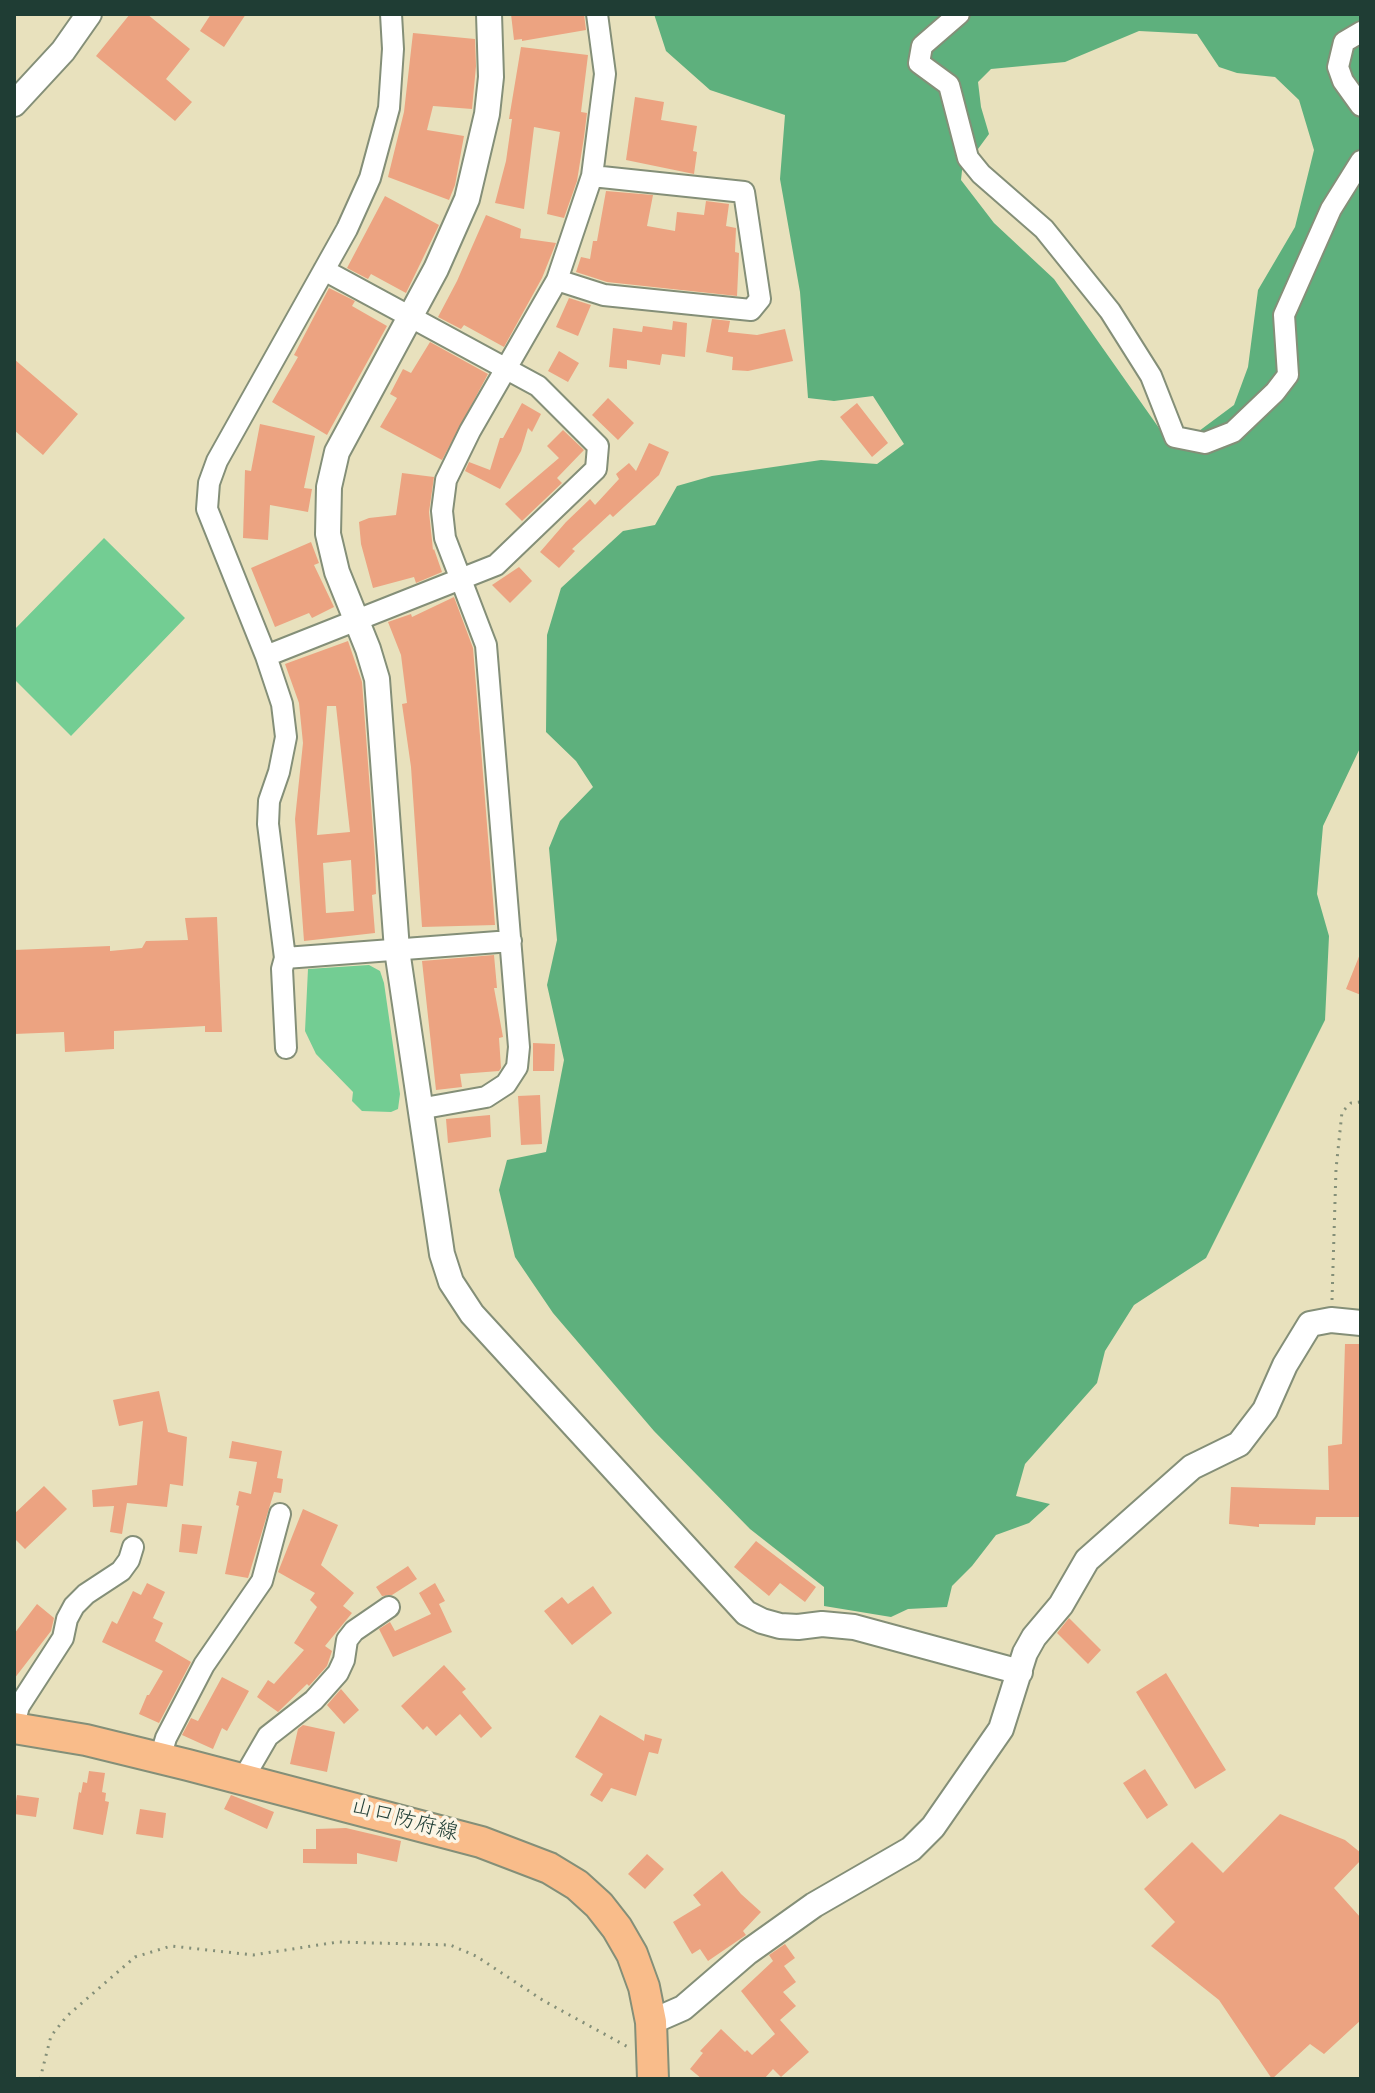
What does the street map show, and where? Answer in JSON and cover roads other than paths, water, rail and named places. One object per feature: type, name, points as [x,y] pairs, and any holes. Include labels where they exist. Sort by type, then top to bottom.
[{"type":"main road","name":"山口防府線","points":[[14,1726],[160,1758],[481,1842],[549,1868],[577,1885],[599,1905],[632,1954],[644,1987],[652,2034],[653,2079]]},
{"type":"street","points":[[15,100],[63,51],[89,14]]},
{"type":"street","points":[[286,1048],[282,969],[285,958],[268,824],[269,801],[286,737],[282,704],[207,509],[209,483],[217,461],[347,229],[370,178],[389,108],[393,49],[391,14]]},
{"type":"street","points":[[489,14],[491,77],[478,157],[467,199],[436,269],[337,452],[329,487],[328,534],[337,572],[377,679],[397,950],[442,1254],[451,1282],[472,1314],[746,1613],[780,1626],[822,1624],[854,1627],[1020,1672]]},
{"type":"street","points":[[419,1109],[486,1097],[506,1084],[517,1067],[519,1047],[486,645],[445,538],[442,511],[446,480],[470,431],[557,280],[592,176],[605,74],[597,14]]},
{"type":"street","points":[[959,14],[922,46],[919,63],[949,85],[968,158],[981,174],[1044,229],[1110,311],[1151,376],[1175,437],[1205,443],[1233,432],[1275,392],[1288,375],[1284,315],[1331,209],[1361,161]]},
{"type":"street","points":[[1361,32],[1344,42],[1338,67],[1343,81],[1361,106]]},
{"type":"street","points":[[557,280],[604,295],[751,310],[760,299],[744,192],[592,176]]},
{"type":"street","points":[[266,656],[496,565],[596,469],[598,446],[538,386],[324,270]]},
{"type":"street","points":[[285,958],[511,941]]},
{"type":"street","points":[[652,2034],[748,1952],[814,1905],[911,1849],[942,1815],[1001,1729],[1025,1653],[1061,1605],[1087,1560],[1192,1467],[1239,1444],[1265,1410],[1285,1365],[1310,1324],[1331,1320],[1361,1323]]},
{"type":"street","points":[[160,1758],[166,1738],[204,1665],[262,1581],[280,1514]]},
{"type":"street","points":[[14,1726],[19,1706],[63,1638],[74,1606],[86,1594],[121,1571],[133,1547]]},
{"type":"street","points":[[243,1779],[268,1736],[314,1700],[338,1673],[347,1640],[354,1631],[389,1607]]}]
